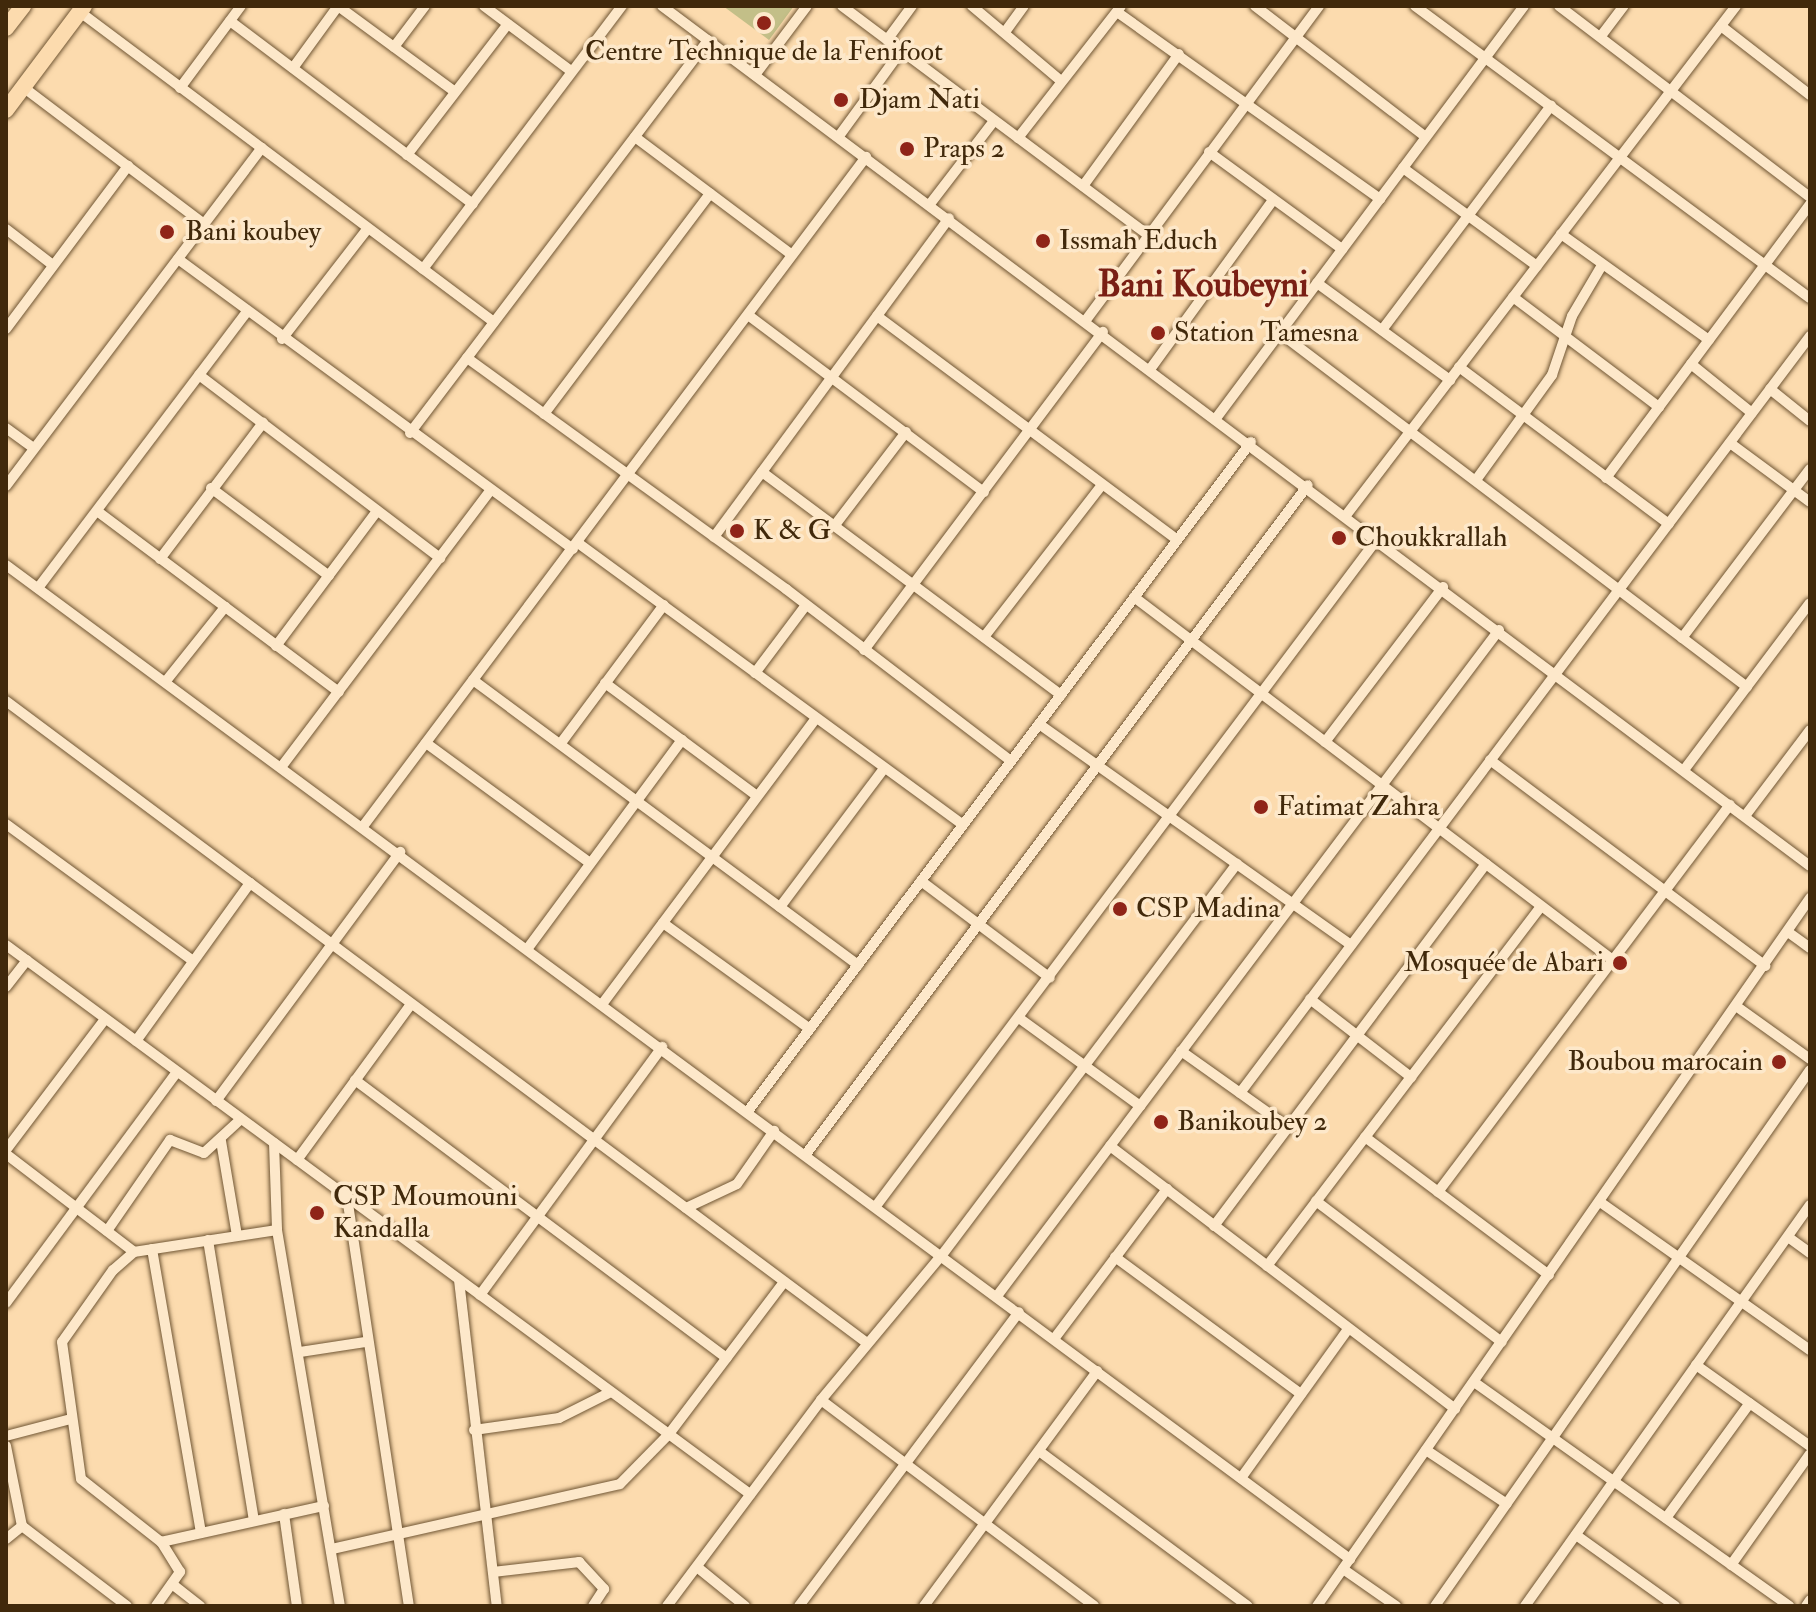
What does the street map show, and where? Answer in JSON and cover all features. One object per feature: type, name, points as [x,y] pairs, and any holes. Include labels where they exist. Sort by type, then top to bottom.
[{"type":"main road","points":[[6,28],[23,6]]},
{"type":"main road","points":[[6,110],[82,9]]},
{"type":"street","points":[[180,88],[241,6]]},
{"type":"street","points":[[293,68],[338,6],[455,92]]},
{"type":"street","points":[[394,47],[425,6]]},
{"type":"street","points":[[484,6],[571,71]]},
{"type":"street","points":[[423,269],[622,6]]},
{"type":"street","points":[[662,6],[1251,442],[1810,866]]},
{"type":"street","points":[[755,75],[807,6]]},
{"type":"street","points":[[842,6],[1148,235]]},
{"type":"street","points":[[887,40],[912,6]]},
{"type":"street","points":[[972,6],[1061,81]]},
{"type":"street","points":[[1005,32],[1024,6]]},
{"type":"street","points":[[1255,6],[1426,137]]},
{"type":"street","points":[[1086,320],[1319,6]]},
{"type":"street","points":[[1415,6],[1810,298]]},
{"type":"street","points":[[1217,417],[1524,6]]},
{"type":"street","points":[[1559,6],[1810,197]]},
{"type":"street","points":[[1601,36],[1624,6]]},
{"type":"street","points":[[1347,514],[1736,6]]},
{"type":"street","points":[[82,9],[180,88],[494,322]]},
{"type":"street","points":[[1018,138],[1119,9],[1380,199]]},
{"type":"street","points":[[230,21],[473,204]]},
{"type":"street","points":[[407,155],[508,24]]},
{"type":"street","points":[[1721,26],[1810,95]]},
{"type":"street","points":[[410,433],[708,40]]},
{"type":"street","points":[[839,136],[901,51]]},
{"type":"street","points":[[1083,186],[1179,54]]},
{"type":"street","points":[[23,87],[204,224]]},
{"type":"street","points":[[1382,330],[1551,106]]},
{"type":"street","points":[[930,204],[994,121]]},
{"type":"street","points":[[635,137],[792,255]]},
{"type":"street","points":[[6,486],[262,148]]},
{"type":"street","points":[[1209,152],[1342,249]]},
{"type":"street","points":[[364,825],[866,157]]},
{"type":"street","points":[[6,329],[128,166]]},
{"type":"street","points":[[1403,168],[1537,266]]},
{"type":"street","points":[[544,414],[710,194]]},
{"type":"street","points":[[1151,368],[1273,200]]},
{"type":"street","points":[[1606,478],[1810,204]]},
{"type":"street","points":[[714,537],[949,218]]},
{"type":"street","points":[[282,339],[368,228]]},
{"type":"street","points":[[6,229],[53,265]]},
{"type":"street","points":[[1561,234],[1709,340]]},
{"type":"street","points":[[178,259],[490,491],[664,605],[815,720],[963,825]]},
{"type":"street","points":[[1476,480],[1552,375],[1565,335],[1602,265]]},
{"type":"street","points":[[1317,283],[1450,380]]},
{"type":"street","points":[[1513,297],[1659,407]]},
{"type":"street","points":[[38,588],[247,312]]},
{"type":"street","points":[[748,315],[984,492]]},
{"type":"street","points":[[877,316],[1177,540]]},
{"type":"street","points":[[864,650],[1103,332]]},
{"type":"street","points":[[1280,333],[1747,687]]},
{"type":"street","points":[[1240,1093],[1810,336]]},
{"type":"street","points":[[467,358],[806,605],[1011,761]]},
{"type":"street","points":[[1691,364],[1752,413]]},
{"type":"street","points":[[1459,367],[1669,524]]},
{"type":"street","points":[[199,375],[440,558]]},
{"type":"street","points":[[1770,389],[1810,421]]},
{"type":"street","points":[[160,559],[263,423]]},
{"type":"street","points":[[6,428],[34,448]]},
{"type":"street","points":[[835,525],[906,432]]},
{"type":"street","points":[[748,1111],[1251,442]]},
{"type":"street","points":[[1730,443],[1810,502]]},
{"type":"street","points":[[1682,638],[1810,469]]},
{"type":"street","points":[[762,472],[1061,695]]},
{"type":"street","points":[[984,637],[1102,485]]},
{"type":"street","points":[[806,1154],[1308,485]]},
{"type":"street","points":[[211,488],[329,576]]},
{"type":"street","points":[[282,766],[490,491]]},
{"type":"street","points":[[97,511],[339,692]]},
{"type":"street","points":[[276,646],[377,511]]},
{"type":"street","points":[[876,1206],[1378,538]]},
{"type":"street","points":[[6,565],[364,825],[1350,1559]]},
{"type":"street","points":[[1325,742],[1443,587]]},
{"type":"street","points":[[1134,597],[1614,961]]},
{"type":"street","points":[[1684,770],[1810,603]]},
{"type":"street","points":[[561,743],[664,605]]},
{"type":"street","points":[[755,673],[806,605]]},
{"type":"street","points":[[166,681],[225,607]]},
{"type":"street","points":[[997,1296],[1499,630]]},
{"type":"street","points":[[473,680],[858,965]]},
{"type":"street","points":[[605,683],[757,796]]},
{"type":"street","points":[[6,701],[867,1343]]},
{"type":"street","points":[[603,1003],[815,720]]},
{"type":"street","points":[[1039,724],[1351,945]]},
{"type":"street","points":[[1745,816],[1810,730]]},
{"type":"street","points":[[528,948],[682,740]]},
{"type":"street","points":[[426,743],[590,863]]},
{"type":"street","points":[[1490,760],[1765,966]]},
{"type":"street","points":[[780,907],[883,770]]},
{"type":"street","points":[[1438,1192],[1730,805]]},
{"type":"street","points":[[6,824],[193,961]]},
{"type":"street","points":[[216,1101],[400,852]]},
{"type":"street","points":[[667,1606],[821,1400],[942,1255],[1237,864]]},
{"type":"street","points":[[1214,1226],[1486,864]]},
{"type":"street","points":[[921,881],[1050,978]]},
{"type":"street","points":[[136,1041],[250,883]]},
{"type":"street","points":[[1317,1606],[1810,898]]},
{"type":"street","points":[[1267,1266],[1541,906]]},
{"type":"street","points":[[663,923],[810,1029]]},
{"type":"street","points":[[1788,932],[1810,948]]},
{"type":"street","points":[[6,945],[750,1494]]},
{"type":"street","points":[[6,987],[27,960]]},
{"type":"street","points":[[1310,999],[1411,1077]]},
{"type":"street","points":[[297,1160],[411,1004]]},
{"type":"street","points":[[1736,1006],[1810,1059]]},
{"type":"street","points":[[1019,1018],[1140,1106]]},
{"type":"street","points":[[105,1019],[6,1152],[134,1252]]},
{"type":"street","points":[[480,1295],[662,1047]]},
{"type":"street","points":[[1181,1051],[1288,1127]]},
{"type":"street","points":[[1435,1606],[1810,1070]]},
{"type":"street","points":[[6,1303],[177,1072]]},
{"type":"street","points":[[355,1080],[727,1358]]},
{"type":"street","points":[[107,1231],[170,1140],[178,1139],[201,1153],[221,1141],[241,1119]]},
{"type":"street","points":[[686,1208],[737,1184],[774,1131]]},
{"type":"street","points":[[1365,1137],[1549,1275]]},
{"type":"street","points":[[221,1141],[237,1236]]},
{"type":"street","points":[[274,1143],[277,1230],[300,1352],[340,1606]]},
{"type":"street","points":[[1110,1146],[1455,1409]]},
{"type":"street","points":[[1054,1339],[1167,1189]]},
{"type":"street","points":[[347,1197],[365,1342],[409,1606]]},
{"type":"street","points":[[1316,1201],[1502,1342]]},
{"type":"street","points":[[1600,1202],[1810,1350]]},
{"type":"street","points":[[1532,1604],[1576,1535],[1810,1205]]},
{"type":"street","points":[[156,1606],[180,1572],[177,1559],[161,1542],[81,1479],[62,1342],[113,1270],[134,1252],[277,1230]]},
{"type":"street","points":[[1788,1237],[1810,1253]]},
{"type":"street","points":[[208,1240],[254,1520]]},
{"type":"street","points":[[152,1249],[201,1533]]},
{"type":"street","points":[[1115,1257],[1301,1394]]},
{"type":"street","points":[[459,1280],[474,1430],[497,1606]]},
{"type":"street","points":[[332,1549],[614,1487],[669,1434],[784,1282]]},
{"type":"street","points":[[799,1606],[1019,1312]]},
{"type":"street","points":[[1241,1478],[1348,1329]]},
{"type":"street","points":[[300,1352],[365,1342]]},
{"type":"street","points":[[1696,1365],[1810,1446]]},
{"type":"street","points":[[926,1605],[1097,1371]]},
{"type":"street","points":[[1474,1382],[1789,1606]]},
{"type":"street","points":[[474,1430],[559,1418],[611,1392]]},
{"type":"street","points":[[821,1400],[1094,1606]]},
{"type":"street","points":[[1666,1518],[1750,1403]]},
{"type":"street","points":[[6,1436],[71,1419]]},
{"type":"street","points":[[6,1446],[22,1526],[127,1606]]},
{"type":"street","points":[[1426,1450],[1507,1504]]},
{"type":"street","points":[[1039,1451],[1248,1606]]},
{"type":"street","points":[[1731,1565],[1810,1454]]},
{"type":"street","points":[[161,1542],[324,1506]]},
{"type":"street","points":[[284,1514],[297,1606]]},
{"type":"street","points":[[6,1539],[22,1526]]},
{"type":"street","points":[[1576,1535],[1675,1606]]},
{"type":"street","points":[[493,1572],[579,1562],[604,1589],[593,1606]]},
{"type":"street","points":[[697,1567],[745,1606]]},
{"type":"street","points":[[1343,1569],[1396,1606]]},
{"type":"street","points":[[172,1584],[200,1606]]},
{"type":"street","points":[[1806,1606],[1810,1600]]},
{"type":"shaded area","name":"Centre Technique de la Fenifoot","points":[[723,6],[794,6],[769,40]]},
{"type":"place","name":"Centre Technique de la Fenifoot","points":[[764,23]]},
{"type":"place","name":"Djam Nati","points":[[841,100]]},
{"type":"place","name":"Praps 2","points":[[907,149]]},
{"type":"place","name":"Bani koubey","points":[[167,232]]},
{"type":"place","name":"Issmah Educh","points":[[1043,241]]},
{"type":"place","name":"Station Tamesna","points":[[1158,333]]},
{"type":"place","name":"K & G","points":[[737,531]]},
{"type":"place","name":"Choukkrallah","points":[[1339,538]]},
{"type":"place","name":"Fatimat Zahra","points":[[1261,807]]},
{"type":"place","name":"CSP Madina","points":[[1120,909]]},
{"type":"place","name":"Mosquée de Abari","points":[[1620,963]]},
{"type":"place","name":"Boubou marocain","points":[[1779,1062]]},
{"type":"place","name":"Banikoubey 2","points":[[1161,1122]]},
{"type":"place","name":"CSP Moumouni Kandalla","points":[[317,1213]]},
{"type":"district","name":"Bani Koubeyni","points":[[1203,285]]}]
